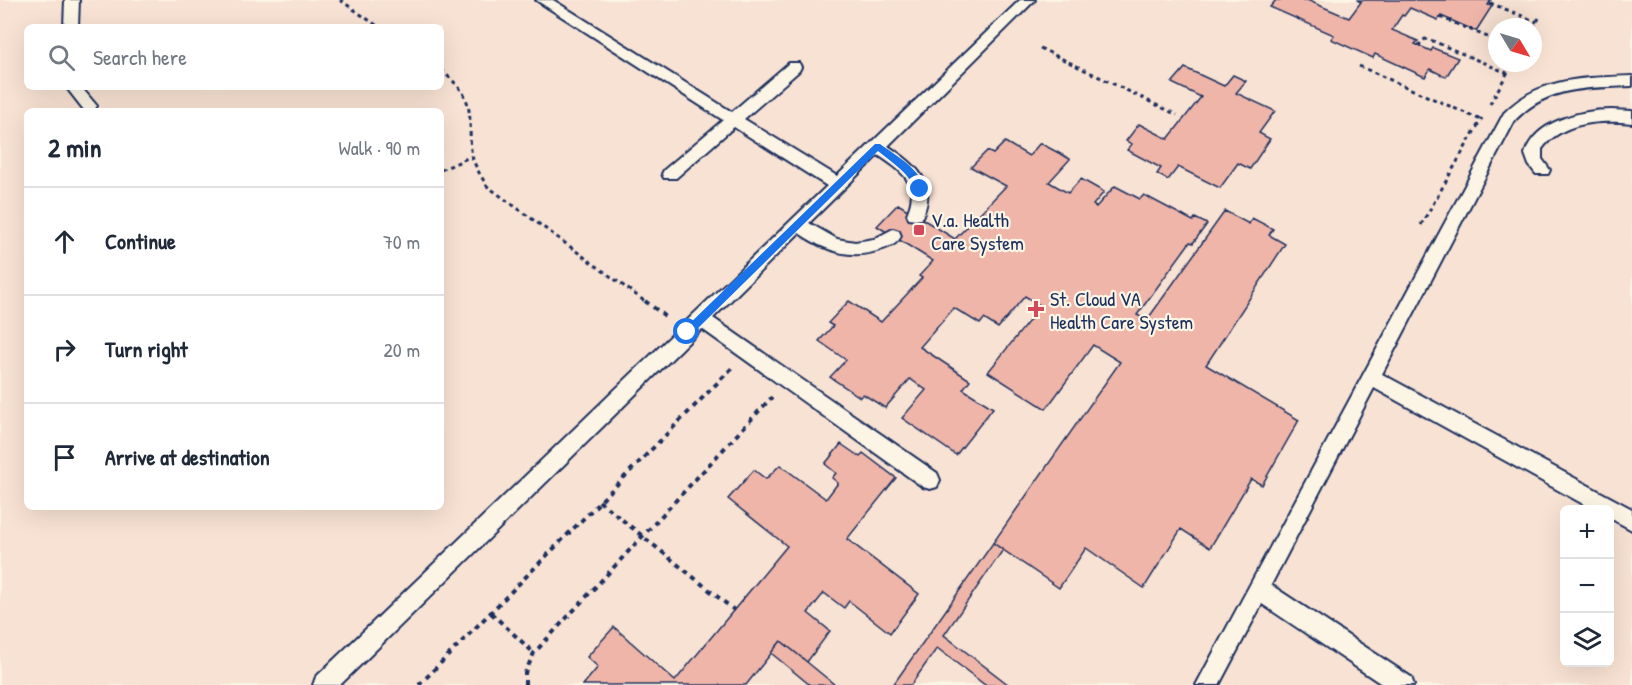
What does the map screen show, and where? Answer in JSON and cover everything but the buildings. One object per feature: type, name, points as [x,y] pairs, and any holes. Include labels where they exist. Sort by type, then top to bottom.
[{"type":"lane","points":[[71,24],[72,0]]},
{"type":"lane","points":[[543,0],[838,185]]},
{"type":"lane","points":[[324,685],[1028,0]]},
{"type":"lane","points":[[670,174],[794,67]]},
{"type":"lane","points":[[1207,685],[1509,117],[1528,99],[1552,89],[1632,81]]},
{"type":"lane","points":[[76,90],[89,106]]},
{"type":"lane","points":[[1542,170],[1534,161],[1532,153],[1535,145],[1561,127],[1587,117],[1624,116],[1632,122]]},
{"type":"lane","points":[[878,147],[917,179],[921,200],[915,214]]},
{"type":"lane","points":[[798,224],[830,244],[844,248],[861,249],[877,245],[893,236]]},
{"type":"lane","points":[[694,325],[930,480]]},
{"type":"lane","points":[[1371,377],[1632,520]]},
{"type":"lane","points":[[1258,589],[1403,685]]},
{"type":"path","points":[[340,0],[375,24]]},
{"type":"path","points":[[1490,3],[1532,18]]},
{"type":"path","points":[[1440,17],[1488,36]]},
{"type":"path","points":[[1418,45],[1425,39],[1433,41],[1508,73],[1421,225]]},
{"type":"path","points":[[1040,48],[1177,115]]},
{"type":"path","points":[[1359,66],[1481,120]]},
{"type":"path","points":[[444,72],[455,81],[467,98],[472,156],[479,176],[499,197],[694,325]]},
{"type":"path","points":[[444,169],[472,156]]},
{"type":"path","points":[[419,685],[599,501],[736,365],[742,364]]},
{"type":"path","points":[[525,685],[525,673],[534,652],[778,391]]},
{"type":"path","points":[[599,501],[734,610]]},
{"type":"path","points":[[490,613],[534,652]]},
{"type":"shaded area","name":"St. Cloud VA Health Care System","points":[[0,0],[1632,0],[1632,685],[0,685]]},
{"type":"place","name":"V.a. Health Care System","points":[[919,230]]},
{"type":"place","name":"St. Cloud VA Health Care System","points":[[1036,309]]},
{"type":"route","points":[[687,332],[878,147],[907,168],[917,179],[920,189]]}]
